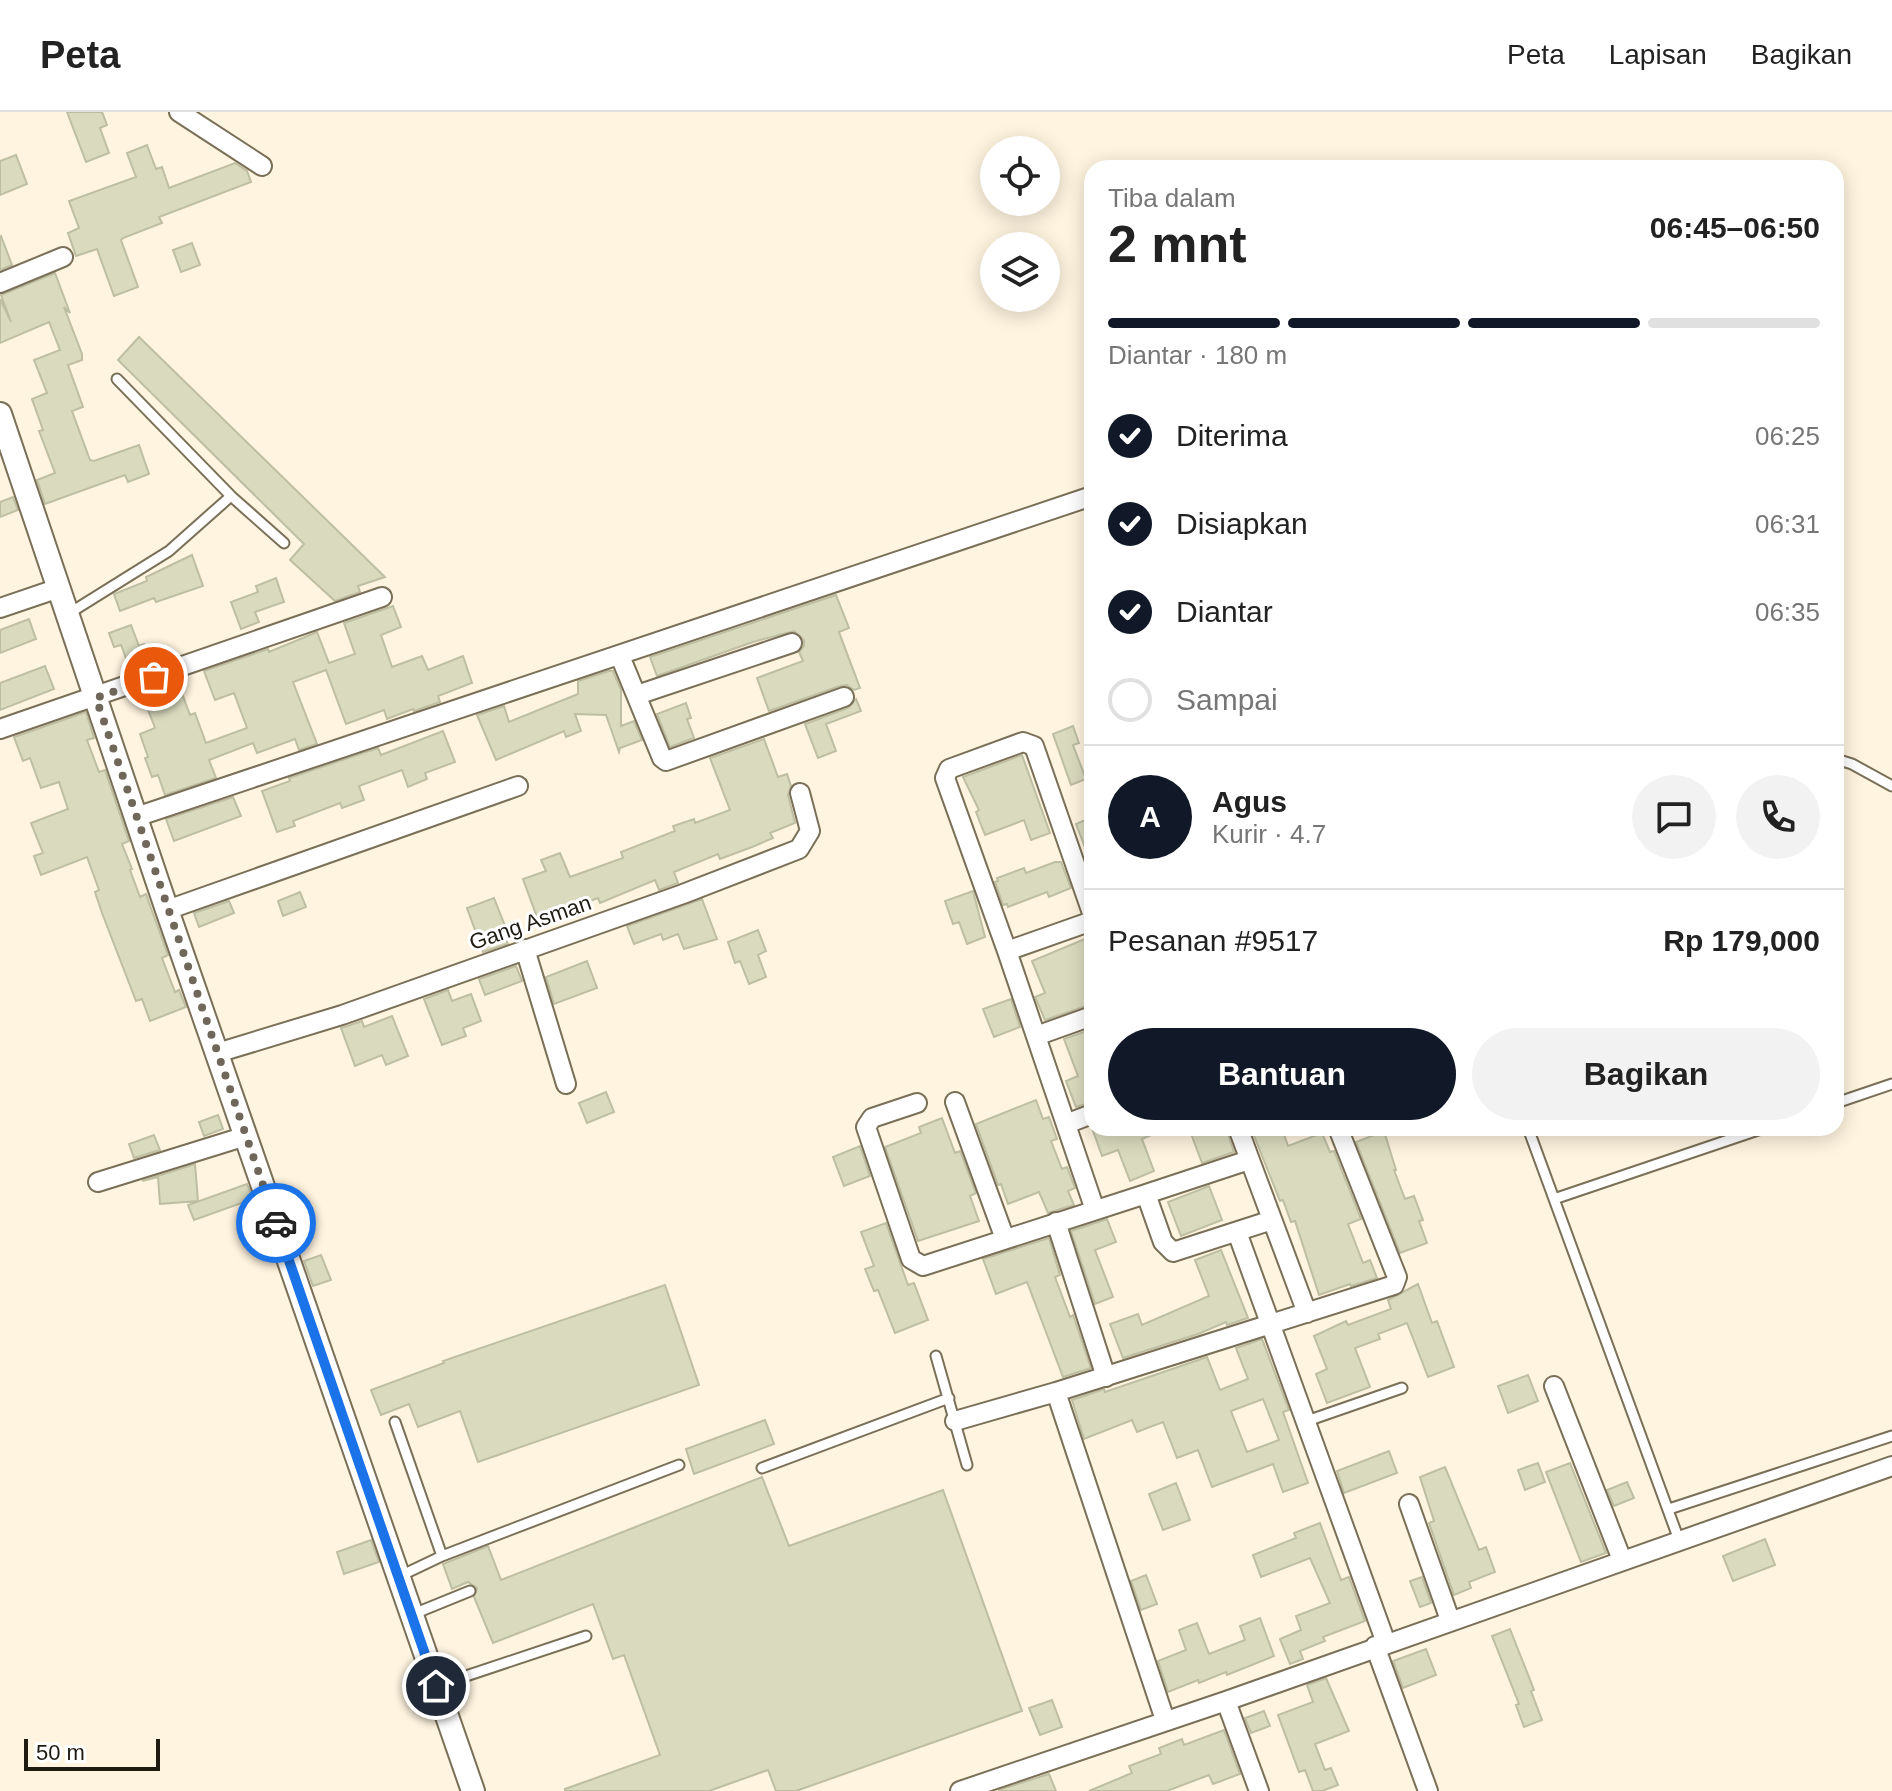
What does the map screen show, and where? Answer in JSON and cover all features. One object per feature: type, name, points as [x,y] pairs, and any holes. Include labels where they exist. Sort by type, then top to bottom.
[{"type":"street","points":[[179,112],[262,166]]},
{"type":"street","points":[[0,283],[63,257]]},
{"type":"street","points":[[0,414],[167,910],[473,1791]]},
{"type":"street","points":[[136,817],[1084,499]]},
{"type":"street","points":[[0,608],[59,588]]},
{"type":"street","points":[[0,729],[382,597]]},
{"type":"street","points":[[637,695],[792,643]]},
{"type":"street","points":[[620,656],[662,758],[668,761],[844,697]]},
{"type":"street","points":[[1084,890],[1034,746],[1023,742],[949,769],[945,778],[1095,1210]]},
{"type":"street","points":[[167,910],[518,786]]},
{"type":"street","name":"Gang Asman","points":[[217,1053],[342,1015],[683,894],[799,849],[810,834],[810,822],[800,793]]},
{"type":"street","points":[[1007,951],[1084,924]]},
{"type":"street","points":[[525,949],[566,1084]]},
{"type":"street","points":[[1036,1036],[1084,1019]]},
{"type":"street","points":[[955,1102],[1005,1239]]},
{"type":"street","points":[[917,1103],[872,1118],[866,1127],[911,1259],[923,1266],[1249,1160]]},
{"type":"street","points":[[1066,1124],[1084,1117]]},
{"type":"street","points":[[98,1182],[246,1136]]},
{"type":"street","points":[[1241,1136],[1307,1313]]},
{"type":"street","points":[[955,1421],[1106,1377],[1390,1286],[1397,1279],[1341,1136]]},
{"type":"street","points":[[1146,1194],[1163,1242],[1173,1252],[1272,1220]]},
{"type":"street","points":[[1056,1222],[1106,1377]]},
{"type":"street","points":[[1237,1232],[1428,1791]]},
{"type":"street","points":[[1554,1386],[1622,1560]]},
{"type":"street","points":[[1056,1392],[1165,1720]]},
{"type":"street","points":[[960,1791],[1226,1701],[1892,1466]]},
{"type":"street","points":[[1409,1504],[1450,1620]]},
{"type":"street","points":[[1226,1701],[1259,1791]]},
{"type":"lane","points":[[117,379],[231,496],[284,543]]},
{"type":"lane","points":[[68,614],[169,551],[231,496]]},
{"type":"lane","points":[[1844,762],[1892,786]]},
{"type":"lane","points":[[1844,1100],[1892,1084]]},
{"type":"lane","points":[[1531,1136],[1679,1540]]},
{"type":"lane","points":[[1554,1199],[1740,1136]]},
{"type":"lane","points":[[936,1356],[967,1465]]},
{"type":"lane","points":[[1304,1422],[1402,1388]]},
{"type":"lane","points":[[762,1468],[949,1398]]},
{"type":"lane","points":[[395,1422],[442,1556]]},
{"type":"lane","points":[[1669,1509],[1892,1436]]},
{"type":"lane","points":[[398,1577],[442,1556],[679,1465]]},
{"type":"lane","points":[[411,1615],[470,1591]]},
{"type":"lane","points":[[436,1686],[586,1636]]},
{"type":"building","points":[[67,112],[102,112],[107,125],[100,128],[109,153],[86,162]]},
{"type":"building","points":[[147,145],[156,169],[162,167],[169,188],[235,163],[247,171],[251,182],[159,217],[162,223],[123,238],[121,240],[138,287],[114,296],[97,249],[76,256],[68,233],[79,228],[69,201],[136,177],[127,153]]},
{"type":"building","points":[[16,155],[27,184],[0,195],[0,161]]},
{"type":"building","points":[[0,237],[12,265],[0,270]]},
{"type":"building","points":[[192,243],[200,265],[181,272],[173,250]]},
{"type":"building","points":[[55,273],[82,354],[82,360],[68,365],[83,407],[72,411],[90,460],[139,445],[149,474],[128,482],[125,475],[45,504],[37,480],[55,473],[39,431],[43,430],[32,399],[47,393],[34,360],[60,350],[49,322],[0,343],[0,299],[11,322],[1,295]]},
{"type":"building","points":[[139,337],[385,577],[358,586],[360,592],[335,601],[290,560],[304,544],[118,360]]},
{"type":"building","points":[[13,497],[18,510],[0,517],[0,502]]},
{"type":"building","points":[[192,555],[203,586],[156,602],[154,598],[120,611],[114,594],[147,581],[146,577]]},
{"type":"building","points":[[276,578],[284,602],[255,612],[259,622],[241,629],[231,602],[258,592],[256,586]]},
{"type":"building","points":[[836,595],[849,628],[839,632],[860,688],[854,690],[847,685],[840,686],[769,711],[757,678],[803,661],[799,652],[804,640],[794,631],[657,676],[650,657]]},
{"type":"building","points":[[393,606],[401,627],[381,635],[392,667],[422,656],[428,670],[463,656],[472,683],[438,696],[440,702],[414,711],[387,719],[384,710],[346,724],[326,670],[293,682],[317,744],[299,750],[295,739],[257,753],[253,743],[209,760],[216,778],[165,795],[158,775],[152,777],[145,758],[148,757],[140,734],[155,728],[145,702],[180,688],[190,715],[195,713],[206,743],[247,728],[234,693],[215,700],[204,671],[268,649],[269,652],[317,632],[329,663],[355,654],[344,623]]},
{"type":"building","points":[[29,619],[36,639],[0,653],[0,630]]},
{"type":"building","points":[[131,625],[139,646],[144,644],[151,661],[130,669],[121,645],[114,647],[109,633]]},
{"type":"building","points":[[45,666],[54,689],[0,710],[0,683]]},
{"type":"building","points":[[613,671],[621,690],[621,726],[634,721],[642,740],[620,748],[619,752],[606,715],[575,714],[581,731],[566,737],[564,731],[496,760],[477,715],[504,706],[509,722],[578,694],[578,681]]},
{"type":"building","points":[[856,699],[861,711],[826,724],[836,751],[818,758],[805,724],[848,708]]},
{"type":"building","points":[[686,703],[691,718],[687,719],[694,738],[670,747],[657,714]]},
{"type":"building","points":[[86,712],[94,738],[87,740],[99,772],[105,770],[129,841],[122,844],[130,870],[140,897],[146,894],[168,955],[162,958],[175,992],[179,990],[186,1007],[150,1021],[142,999],[136,1001],[102,913],[95,892],[99,890],[87,857],[41,875],[34,856],[43,853],[31,823],[68,809],[59,782],[41,788],[30,758],[23,761],[14,737]]},
{"type":"building","points":[[1073,726],[1079,743],[1073,745],[1084,780],[1071,785],[1053,734]]},
{"type":"building","points":[[443,731],[455,762],[425,773],[427,779],[408,787],[402,770],[359,786],[364,800],[342,808],[340,803],[293,821],[295,826],[277,832],[262,791],[290,781],[289,778],[378,748],[381,755]]},
{"type":"building","points":[[764,739],[778,777],[787,774],[795,823],[770,833],[773,838],[752,847],[720,859],[718,854],[674,872],[678,883],[659,890],[655,880],[600,903],[598,898],[538,920],[523,879],[546,871],[541,860],[560,853],[570,877],[623,858],[621,852],[675,831],[673,826],[694,819],[695,823],[730,810],[710,758]]},
{"type":"building","points":[[1022,755],[1050,833],[1031,840],[1024,820],[985,835],[976,812],[979,810],[963,777]]},
{"type":"building","points":[[233,797],[241,816],[174,841],[166,819]]},
{"type":"building","points":[[1084,820],[1084,845],[1076,824]]},
{"type":"building","points":[[1061,862],[1071,888],[1049,897],[1047,892],[1008,907],[1007,904],[1003,905],[995,882],[997,878],[1024,868],[1026,873]]},
{"type":"building","points":[[973,891],[985,937],[967,944],[959,922],[953,924],[945,901]]},
{"type":"building","points":[[300,892],[306,907],[283,916],[278,901]]},
{"type":"building","points":[[494,898],[509,936],[505,938],[508,944],[483,952],[467,908]]},
{"type":"building","points":[[702,899],[717,939],[684,949],[678,934],[663,940],[661,934],[634,944],[627,926]]},
{"type":"building","points":[[229,901],[234,913],[199,927],[194,913]]},
{"type":"building","points":[[758,930],[766,951],[758,955],[766,977],[749,984],[740,961],[735,963],[728,942]]},
{"type":"building","points":[[1084,939],[1084,1007],[1045,1020],[1035,997],[1045,993],[1032,961]]},
{"type":"building","points":[[587,961],[597,988],[554,1004],[546,977]]},
{"type":"building","points":[[516,966],[522,981],[485,995],[479,979]]},
{"type":"building","points":[[448,990],[452,1001],[471,994],[481,1021],[463,1028],[466,1036],[442,1045],[424,999]]},
{"type":"building","points":[[1011,999],[1020,1027],[994,1037],[983,1009]]},
{"type":"building","points":[[392,1016],[408,1056],[386,1065],[382,1055],[355,1066],[341,1028],[362,1021],[364,1027]]},
{"type":"building","points":[[1084,1032],[1084,1104],[1076,1107],[1066,1081],[1078,1076],[1064,1039]]},
{"type":"building","points":[[606,1092],[614,1112],[587,1123],[579,1103]]},
{"type":"building","points":[[1036,1100],[1043,1119],[1049,1117],[1057,1139],[1051,1141],[1062,1169],[1067,1167],[1075,1188],[1068,1191],[1074,1205],[1048,1213],[1039,1192],[1008,1204],[976,1124]]},
{"type":"building","points":[[218,1115],[223,1129],[204,1136],[199,1122]]},
{"type":"building","points":[[942,1118],[955,1153],[960,1151],[976,1193],[970,1196],[979,1221],[918,1241],[885,1147],[921,1133],[919,1127]]},
{"type":"building","points":[[154,1135],[160,1150],[134,1158],[129,1144]]},
{"type":"building","points":[[1095,1136],[1149,1136],[1142,1139],[1154,1171],[1130,1181],[1118,1150],[1102,1156]]},
{"type":"building","points":[[1192,1136],[1229,1136],[1234,1152],[1202,1163]]},
{"type":"building","points":[[1254,1136],[1285,1136],[1288,1146],[1314,1136],[1323,1136],[1330,1152],[1334,1151],[1361,1219],[1348,1224],[1363,1263],[1370,1260],[1377,1278],[1319,1295],[1295,1221],[1291,1222],[1283,1200],[1280,1201]]},
{"type":"building","points":[[1371,1136],[1386,1136],[1405,1199],[1414,1196],[1427,1243],[1400,1253],[1356,1142]]},
{"type":"building","points":[[860,1146],[870,1176],[844,1186],[833,1157]]},
{"type":"building","points":[[195,1164],[198,1201],[160,1204],[158,1177],[142,1181]]},
{"type":"building","points":[[247,1184],[253,1199],[194,1220],[188,1205]]},
{"type":"building","points":[[1209,1186],[1222,1220],[1181,1236],[1168,1202]]},
{"type":"building","points":[[1107,1219],[1116,1242],[1095,1250],[1113,1297],[1095,1304],[1071,1231]]},
{"type":"building","points":[[886,1223],[908,1285],[914,1283],[928,1320],[895,1333],[878,1290],[874,1291],[865,1269],[874,1266],[861,1232]]},
{"type":"building","points":[[1049,1238],[1060,1275],[1055,1277],[1070,1317],[1073,1315],[1091,1368],[1063,1377],[1027,1282],[996,1294],[983,1259]]},
{"type":"building","points":[[1221,1250],[1248,1318],[1227,1325],[1226,1322],[1123,1358],[1110,1324],[1138,1314],[1142,1325],[1209,1296],[1195,1260]]},
{"type":"building","points":[[321,1255],[331,1280],[313,1286],[304,1261]]},
{"type":"building","points":[[1418,1284],[1432,1323],[1437,1321],[1454,1367],[1428,1377],[1407,1323],[1378,1334],[1380,1339],[1355,1348],[1370,1387],[1327,1403],[1316,1374],[1327,1369],[1314,1336],[1346,1321],[1348,1325],[1391,1309],[1388,1300]]},
{"type":"building","points":[[665,1285],[699,1385],[478,1462],[460,1411],[418,1427],[409,1404],[381,1415],[371,1390],[443,1361]]},
{"type":"building","points":[[1262,1339],[1289,1410],[1283,1412],[1308,1483],[1283,1492],[1273,1464],[1212,1487],[1198,1450],[1177,1458],[1163,1422],[1137,1432],[1132,1420],[1084,1439],[1072,1400],[1207,1357],[1220,1390],[1248,1379],[1236,1348]],"holes":[[[1263,1399],[1279,1440],[1247,1452],[1231,1411]]]},
{"type":"building","points":[[1528,1375],[1538,1401],[1508,1413],[1498,1386]]},
{"type":"building","points":[[765,1420],[774,1444],[694,1474],[686,1449]]},
{"type":"building","points":[[1389,1451],[1397,1473],[1344,1493],[1337,1471]]},
{"type":"building","points":[[1538,1463],[1545,1482],[1525,1490],[1518,1470]]},
{"type":"building","points":[[1570,1463],[1606,1553],[1581,1562],[1546,1472]]},
{"type":"building","points":[[1445,1467],[1479,1550],[1486,1547],[1495,1572],[1469,1582],[1471,1588],[1454,1595],[1429,1523],[1434,1521],[1420,1477]]},
{"type":"building","points":[[762,1477],[789,1546],[943,1490],[1022,1711],[796,1791],[776,1791],[768,1770],[709,1791],[565,1791],[660,1755],[624,1655],[613,1659],[593,1604],[493,1643],[474,1597],[477,1588],[468,1582],[452,1589],[443,1564],[488,1546],[501,1580]]},
{"type":"building","points":[[1627,1482],[1634,1498],[1614,1506],[1607,1490]]},
{"type":"building","points":[[1176,1483],[1190,1520],[1163,1530],[1149,1494]]},
{"type":"building","points":[[1320,1523],[1341,1580],[1349,1577],[1365,1621],[1323,1637],[1325,1641],[1300,1651],[1303,1659],[1290,1664],[1280,1639],[1301,1630],[1296,1616],[1330,1603],[1310,1558],[1261,1577],[1253,1555],[1296,1538],[1294,1533]]},
{"type":"building","points":[[1765,1539],[1775,1565],[1733,1581],[1723,1556]]},
{"type":"building","points":[[371,1540],[379,1562],[344,1574],[337,1552]]},
{"type":"building","points":[[1146,1575],[1157,1604],[1141,1610],[1131,1581]]},
{"type":"building","points":[[1422,1577],[1431,1603],[1420,1607],[1410,1581]]},
{"type":"building","points":[[1260,1618],[1274,1656],[1227,1675],[1226,1672],[1199,1683],[1198,1680],[1168,1692],[1158,1661],[1186,1650],[1179,1630],[1197,1623],[1209,1654],[1245,1640],[1240,1626]]},
{"type":"building","points":[[1510,1629],[1534,1690],[1531,1691],[1542,1720],[1524,1727],[1516,1705],[1519,1704],[1492,1636]]},
{"type":"building","points":[[1426,1649],[1436,1675],[1403,1688],[1393,1661]]},
{"type":"building","points":[[1326,1678],[1349,1731],[1315,1744],[1325,1770],[1331,1768],[1338,1785],[1313,1791],[1305,1770],[1299,1772],[1278,1715],[1313,1702],[1307,1685]]},
{"type":"building","points":[[1052,1700],[1062,1727],[1040,1735],[1029,1708]]},
{"type":"building","points":[[1264,1711],[1270,1726],[1251,1733],[1245,1718]]},
{"type":"building","points":[[1224,1730],[1240,1774],[1213,1784],[1209,1775],[1167,1791],[1089,1791],[1132,1773],[1129,1766],[1161,1754],[1159,1748],[1182,1739],[1184,1745]]},
{"type":"building","points":[[1049,1774],[1056,1791],[999,1791],[999,1790]]},
{"type":"way so far","points":[[154,677],[96,698],[276,1223]]},
{"type":"route","points":[[276,1223],[436,1686]]}]
